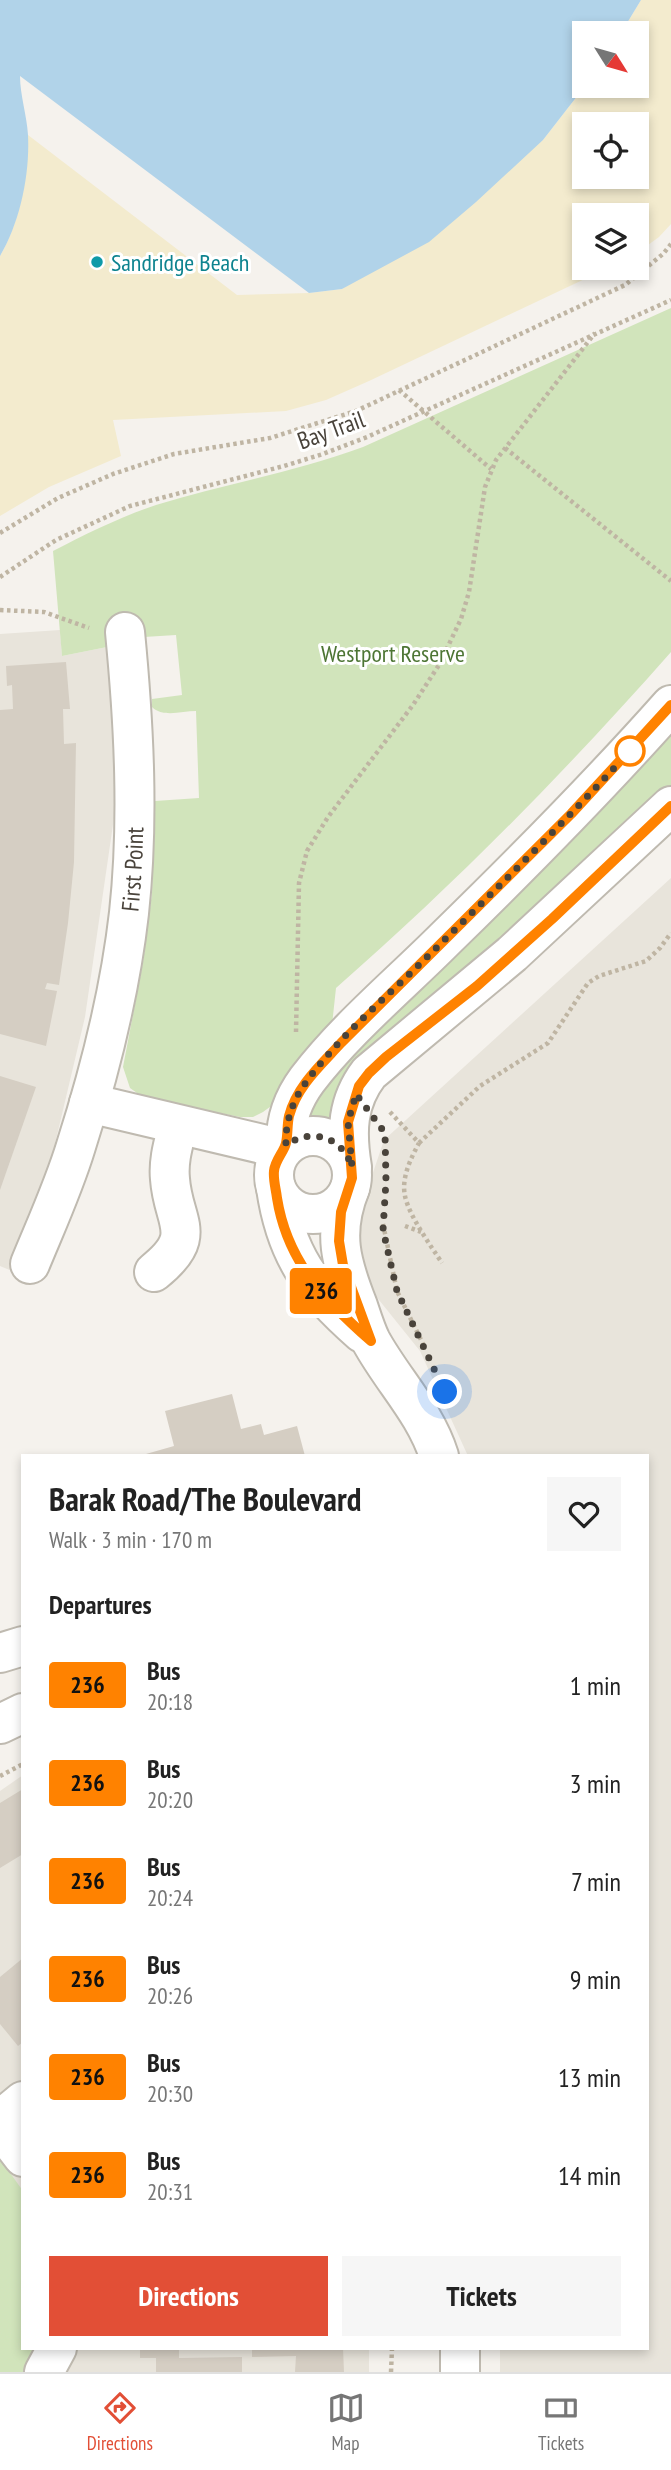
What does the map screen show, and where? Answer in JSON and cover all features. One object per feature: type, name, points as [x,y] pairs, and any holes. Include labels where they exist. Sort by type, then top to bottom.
[{"type":"street","name":"First Point","points":[[30,1264],[76,1148],[121,969],[129,912],[134,785],[126,640]]},
{"type":"street","points":[[438,1454],[421,1413],[371,1341],[320,1291],[296,1257],[284,1228],[274,1168],[284,1147],[292,1108],[313,1073],[363,1019],[571,814],[671,705]]},
{"type":"street","points":[[371,1341],[343,1265],[339,1241],[341,1212],[351,1177],[348,1122],[356,1094],[369,1073],[512,954],[671,807]]},
{"type":"street","points":[[89,1103],[284,1147],[305,1136],[326,1137],[343,1149],[351,1177],[338,1206],[318,1214],[297,1211],[281,1198],[276,1188]]},
{"type":"street","points":[[154,1272],[173,1255],[180,1240],[181,1223],[169,1170],[178,1125]]},
{"type":"street","points":[[0,1653],[21,1647]]},
{"type":"street","points":[[0,1724],[21,1714]]},
{"type":"street","points":[[0,2120],[21,2103]]},
{"type":"street","points":[[0,2127],[21,2154]]},
{"type":"street","points":[[44,2372],[56,2350]]},
{"type":"street","points":[[460,2350],[460,2372]]},
{"type":"path","points":[[0,533],[58,498],[113,474],[174,454],[270,438],[356,411],[625,285],[663,254],[671,244]]},
{"type":"path","name":"Bay Trail","points":[[0,577],[56,540],[130,506],[323,454],[671,300]]},
{"type":"path","points":[[295,1029],[299,883],[307,851],[328,817],[413,705],[439,665],[470,593],[479,520],[491,469],[595,333]]},
{"type":"path","points":[[398,390],[491,469]]},
{"type":"path","points":[[505,448],[671,581]]},
{"type":"path","points":[[0,610],[44,612],[126,640]]},
{"type":"path","points":[[442,1263],[422,1233],[404,1195],[407,1168],[419,1143],[480,1086],[548,1043],[588,983],[599,976],[646,961],[671,933]]},
{"type":"path","points":[[356,1094],[377,1099],[419,1143]]},
{"type":"path","points":[[383,1220],[397,1291],[431,1360]]},
{"type":"path","points":[[405,1226],[422,1233]]},
{"type":"path","points":[[0,1776],[21,1764]]},
{"type":"path","points":[[391,2372],[392,2350]]},
{"type":"shaded area","points":[[60,630],[62,656],[107,647],[116,804],[85,1017],[54,1148],[12,1271],[0,1266],[0,634]]},
{"type":"shaded area","points":[[671,878],[671,2372],[500,2372],[500,2350],[649,2350],[649,1454],[467,1454],[420,1351],[371,1290],[355,1256],[355,1226],[384,1140]]},
{"type":"shaded area","points":[[21,1776],[21,2350],[369,2350],[369,2372],[0,2372],[0,1791]]},
{"type":"green space","name":"Westport Reserve","points":[[671,308],[671,652],[509,825],[424,908],[336,988],[332,1025],[278,1101],[253,1117],[240,1117],[144,1098],[130,1088],[123,1067],[143,962],[152,893],[155,801],[199,798],[196,711],[167,713],[152,707],[152,699],[182,695],[176,635],[144,637],[143,626],[105,629],[107,647],[62,656],[53,551],[116,520],[156,505],[312,464],[363,447]]},
{"type":"green space","points":[[671,724],[671,791],[332,1109],[330,1120],[307,1119],[319,1088]]},
{"type":"green space","points":[[0,2159],[21,2188],[21,2350],[37,2350],[23,2372],[0,2372]]},
{"type":"sand","name":"Sandridge Beach","points":[[641,0],[671,0],[671,224],[659,237],[649,244],[649,203],[572,203],[572,280],[583,280],[326,400],[286,411],[113,420],[121,456],[49,487],[0,516],[0,256],[13,228],[22,198],[28,135],[237,295],[309,293],[342,289],[543,140],[576,98],[649,98],[649,21],[628,21]]},
{"type":"water","points":[[0,0],[641,0],[628,21],[572,21],[572,98],[576,98],[543,140],[429,242],[342,289],[309,293],[20,76],[28,135],[27,166],[18,213],[0,256]]},
{"type":"building","points":[[66,662],[70,709],[63,709],[64,744],[76,743],[74,862],[59,985],[47,983],[45,989],[57,991],[46,1046],[0,1034],[0,710],[13,709],[12,685],[7,686],[6,666]]},
{"type":"building","points":[[0,1076],[36,1087],[0,1190]]},
{"type":"building","points":[[232,1394],[241,1429],[261,1424],[264,1435],[297,1426],[304,1454],[146,1454],[174,1446],[165,1411]]},
{"type":"building","points":[[21,1790],[21,1855],[0,1868],[0,1803]]},
{"type":"building","points":[[21,1960],[21,2044],[18,2046],[0,2024],[0,1977]]},
{"type":"building","points":[[140,2350],[179,2350],[179,2358],[242,2357],[242,2372],[156,2372],[156,2358],[140,2358]]},
{"type":"building","points":[[252,2350],[343,2350],[344,2372],[295,2372],[296,2356],[252,2357]]},
{"type":"bus line","name":"236","points":[[671,705],[571,814],[363,1019],[306,1081],[296,1098],[289,1118],[286,1145],[277,1158],[273,1178],[284,1228],[304,1271],[335,1307],[371,1341],[343,1265],[339,1241],[341,1212],[352,1178],[348,1140],[349,1111],[359,1086],[386,1057],[477,986],[552,919],[671,806]]},
{"type":"place","name":"Sandridge Beach","points":[[97,262]]},
{"type":"route","points":[[445,1392],[397,1291],[383,1230],[385,1133],[356,1094],[348,1122],[352,1167],[343,1149],[326,1137],[305,1136],[286,1145],[289,1118],[306,1081],[363,1019],[517,869],[630,751]]}]
